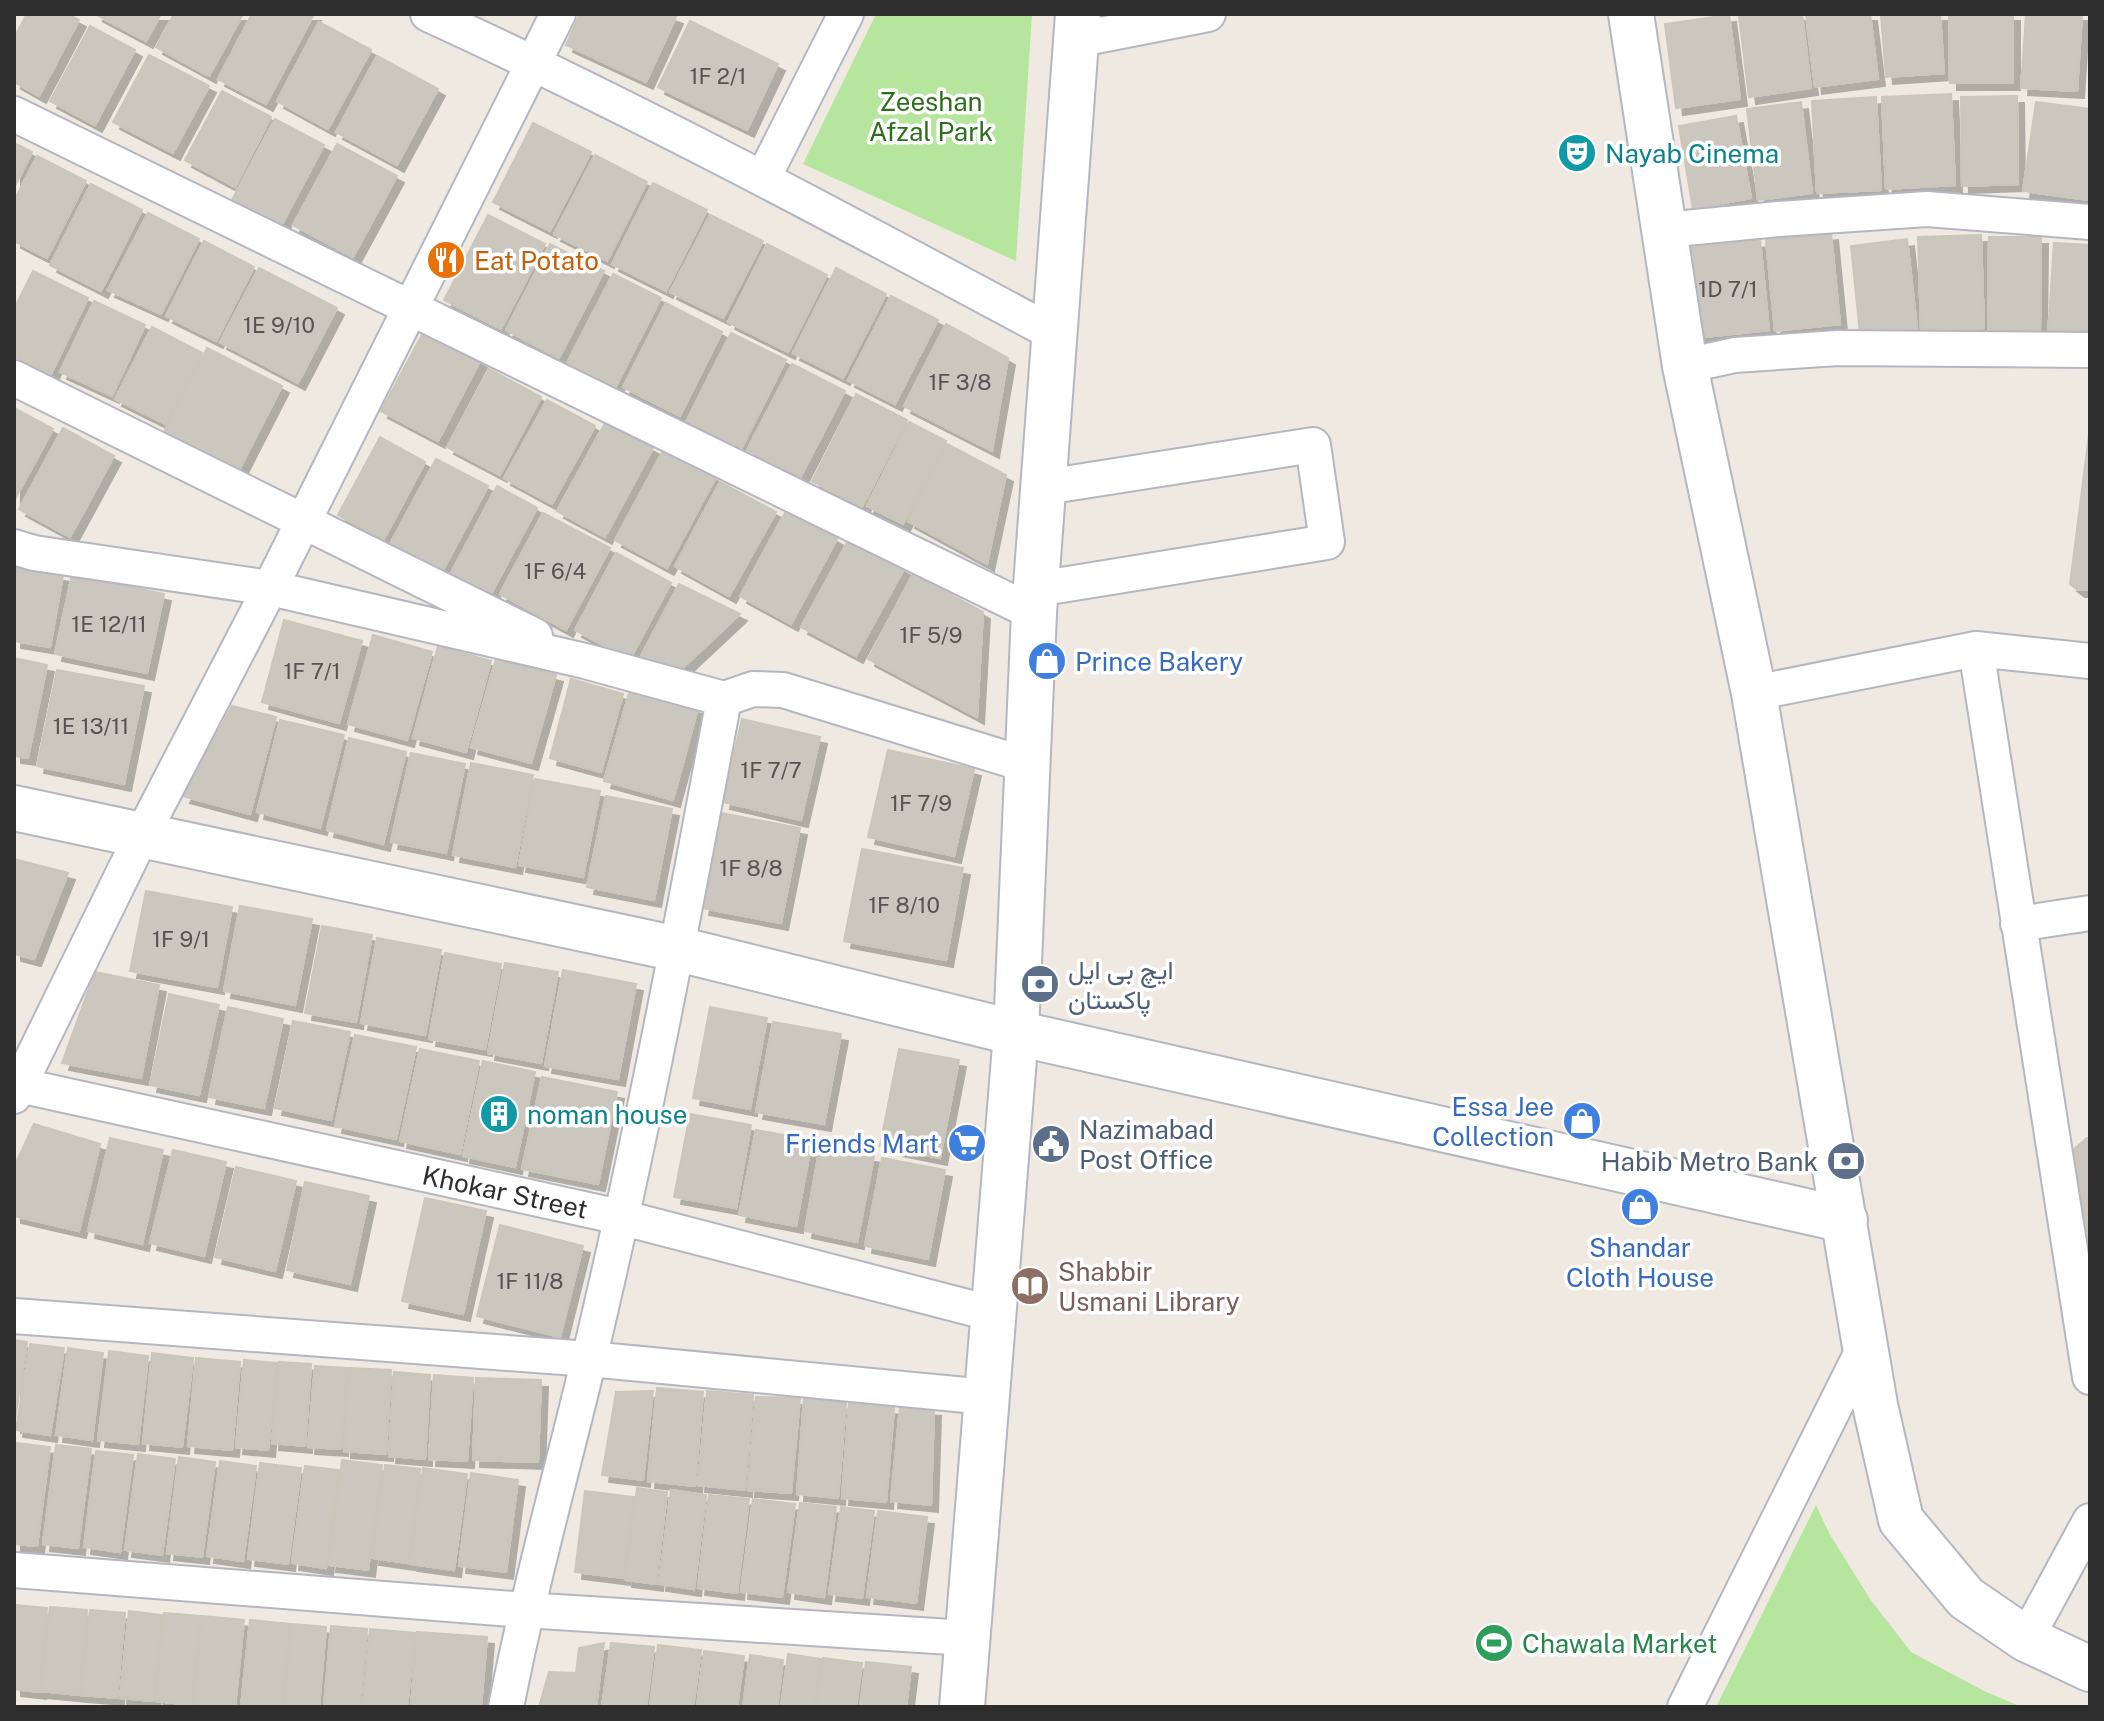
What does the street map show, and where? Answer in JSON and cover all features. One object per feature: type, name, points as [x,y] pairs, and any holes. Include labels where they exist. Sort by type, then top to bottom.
[{"type":"street","points":[[428,14],[534,63],[763,178],[1053,333]]},
{"type":"street","points":[[16,1088],[558,14]]},
{"type":"street","points":[[763,178],[846,14]]},
{"type":"street","points":[[962,1707],[1016,1033],[1035,601],[1077,27],[1208,14]]},
{"type":"street","points":[[1631,14],[1685,366],[1754,693],[1875,1405],[1901,1520],[1966,1598],[2026,1639],[2090,1669]]},
{"type":"street","points":[[14,114],[410,308],[1035,601],[1327,542],[1313,445],[1045,487]]},
{"type":"street","points":[[1665,230],[1927,209],[2090,222]]},
{"type":"street","points":[[1685,366],[1735,355],[1838,348],[2090,350]]},
{"type":"street","points":[[14,378],[585,661]]},
{"type":"street","points":[[14,547],[34,553],[270,588],[585,661],[724,699],[753,689],[783,690],[1027,765]]},
{"type":"street","points":[[1754,693],[1976,649],[2090,661]]},
{"type":"street","points":[[1976,649],[2090,1377]]},
{"type":"street","points":[[506,1707],[525,1610],[589,1359],[678,949],[724,699]]},
{"type":"street","points":[[14,808],[678,949],[1016,1033],[1845,1220]]},
{"type":"street","points":[[2018,924],[2090,913]]},
{"type":"street","name":"Khokar Street","points":[[16,1088],[620,1217],[994,1314]]},
{"type":"street","points":[[14,1316],[589,1359],[987,1397]]},
{"type":"street","points":[[1685,1707],[1866,1344]]},
{"type":"street","points":[[2026,1639],[2090,1521]]},
{"type":"street","points":[[14,1570],[525,1610],[967,1638]]},
{"type":"green space","name":"Zeeshan Afzal Park","points":[[876,14],[1032,14],[1016,261],[803,164]]},
{"type":"green space","points":[[1816,1505],[1829,1533],[1870,1599],[1911,1652],[1984,1691],[2022,1707],[1716,1707]]},
{"type":"building","points":[[27,14],[67,14],[79,20],[39,96],[14,82],[14,38]]},
{"type":"building","points":[[95,14],[161,14],[146,41]]},
{"type":"building","points":[[174,14],[243,14],[209,76],[156,47]]},
{"type":"building","points":[[252,14],[314,14],[266,104],[218,79]]},
{"type":"building","points":[[580,14],[668,14],[676,17],[646,82],[566,45]]},
{"type":"building","points":[[1802,14],[1811,88],[1749,97],[1739,16]]},
{"type":"building","points":[[1806,14],[1870,14],[1878,79],[1815,87]]},
{"type":"building","points":[[1881,14],[1940,14],[1944,73],[1886,77]]},
{"type":"building","points":[[1949,14],[2013,14],[2013,83],[1950,83]]},
{"type":"building","points":[[2026,14],[2082,14],[2077,91],[2021,88]]},
{"type":"building","points":[[1729,15],[1740,99],[1676,108],[1665,24]]},
{"type":"building","points":[[690,21],[778,64],[747,130],[658,87]]},
{"type":"building","points":[[319,22],[371,50],[328,129],[277,101]]},
{"type":"building","points":[[90,26],[135,50],[95,125],[50,101]]},
{"type":"building","points":[[149,55],[209,86],[173,153],[113,122]]},
{"type":"building","points":[[377,56],[438,89],[397,165],[336,132]]},
{"type":"building","points":[[222,91],[271,117],[235,187],[185,160]]},
{"type":"building","points":[[1951,94],[1955,185],[1886,189],[1882,97]]},
{"type":"building","points":[[2017,96],[2018,184],[1962,186],[1961,97]]},
{"type":"building","points":[[1876,97],[1881,190],[1817,193],[1812,101]]},
{"type":"building","points":[[1801,102],[1812,193],[1758,200],[1747,109]]},
{"type":"building","points":[[2036,102],[2090,109],[2090,200],[2023,191]]},
{"type":"building","points":[[1736,116],[1751,198],[1693,209],[1679,126]]},
{"type":"building","points":[[275,119],[324,145],[281,226],[232,200]]},
{"type":"building","points":[[533,123],[591,152],[550,231],[493,202]]},
{"type":"building","points":[[14,143],[32,152],[14,188]]},
{"type":"building","points":[[337,144],[397,176],[353,257],[293,225]]},
{"type":"building","points":[[595,155],[647,182],[607,261],[554,234]]},
{"type":"building","points":[[37,156],[86,181],[47,258],[14,241],[14,201]]},
{"type":"building","points":[[653,183],[707,210],[666,291],[612,264]]},
{"type":"building","points":[[91,184],[142,210],[101,291],[50,265]]},
{"type":"building","points":[[148,213],[199,239],[161,314],[108,290]]},
{"type":"building","points":[[488,215],[545,244],[501,329],[444,300]]},
{"type":"building","points":[[710,215],[763,241],[723,318],[670,292]]},
{"type":"building","points":[[1831,233],[1840,324],[1775,331],[1766,240]]},
{"type":"building","points":[[1981,235],[1984,328],[1921,330],[1918,237]]},
{"type":"building","points":[[1989,237],[2041,237],[2040,330],[1988,331]]},
{"type":"building","points":[[1907,239],[1917,328],[1860,334],[1851,246]]},
{"type":"building","points":[[1760,240],[1769,330],[1696,338],[1687,248]]},
{"type":"building","points":[[204,241],[254,267],[216,341],[166,316]]},
{"type":"building","points":[[2054,243],[2090,245],[2090,336],[2048,334]]},
{"type":"building","points":[[550,244],[604,271],[559,358],[506,330]]},
{"type":"building","points":[[767,244],[827,275],[788,352],[728,322]]},
{"type":"building","points":[[259,268],[337,308],[298,383],[220,342]]},
{"type":"building","points":[[836,268],[886,294],[843,378],[793,353]]},
{"type":"building","points":[[33,271],[88,298],[51,374],[14,356],[14,309]]},
{"type":"building","points":[[613,274],[661,298],[615,388],[567,363]]},
{"type":"building","points":[[891,296],[938,320],[895,404],[848,380]]},
{"type":"building","points":[[94,301],[145,325],[112,396],[60,372]]},
{"type":"building","points":[[666,303],[722,332],[680,416],[623,387]]},
{"type":"building","points":[[946,324],[1008,358],[992,451],[904,406]]},
{"type":"building","points":[[152,327],[202,353],[165,424],[115,399]]},
{"type":"building","points":[[424,331],[480,361],[438,441],[381,411]]},
{"type":"building","points":[[731,333],[786,360],[741,449],[686,422]]},
{"type":"building","points":[[207,348],[282,386],[238,472],[163,434]]},
{"type":"building","points":[[792,364],[845,391],[800,478],[747,450]]},
{"type":"building","points":[[489,369],[541,397],[500,475],[447,447]]},
{"type":"building","points":[[856,394],[907,420],[862,507],[812,481]]},
{"type":"building","points":[[547,400],[595,426],[552,504],[504,478]]},
{"type":"building","points":[[14,408],[53,429],[14,501]]},
{"type":"building","points":[[909,422],[946,441],[903,524],[867,506]]},
{"type":"building","points":[[605,423],[653,448],[605,537],[557,511]]},
{"type":"building","points":[[2090,427],[2090,590],[2078,590],[2070,584]]},
{"type":"building","points":[[63,428],[114,456],[70,537],[19,509]]},
{"type":"building","points":[[380,437],[425,462],[384,539],[338,515]]},
{"type":"building","points":[[947,444],[1006,475],[987,564],[908,521]]},
{"type":"building","points":[[664,449],[716,477],[667,568],[615,540]]},
{"type":"building","points":[[436,459],[488,486],[442,572],[390,544]]},
{"type":"building","points":[[720,482],[776,512],[729,596],[675,566]]},
{"type":"building","points":[[497,486],[537,508],[491,594],[451,573]]},
{"type":"building","points":[[786,511],[837,539],[791,624],[740,596]]},
{"type":"building","points":[[543,513],[610,548],[566,630],[500,594]]},
{"type":"building","points":[[849,539],[904,569],[856,656],[801,627]]},
{"type":"building","points":[[616,553],[671,583],[630,659],[575,630]]},
{"type":"building","points":[[16,566],[63,575],[50,647],[14,641]]},
{"type":"building","points":[[913,574],[983,612],[977,717],[868,659]]},
{"type":"building","points":[[72,575],[164,594],[147,673],[55,654]]},
{"type":"building","points":[[679,584],[740,614],[675,675],[640,658]]},
{"type":"building","points":[[284,620],[362,641],[339,723],[262,702]]},
{"type":"building","points":[[373,635],[432,652],[407,740],[348,724]]},
{"type":"building","points":[[438,646],[491,661],[466,752],[413,738]]},
{"type":"building","points":[[14,658],[47,665],[28,758],[14,756]]},
{"type":"building","points":[[496,659],[556,675],[531,763],[471,747]]},
{"type":"building","points":[[57,670],[144,686],[124,784],[37,766]]},
{"type":"building","points":[[571,679],[623,694],[601,772],[550,758]]},
{"type":"building","points":[[630,690],[698,708],[673,800],[604,781]]},
{"type":"building","points":[[232,706],[276,717],[250,814],[183,796]]},
{"type":"building","points":[[742,719],[820,737],[801,820],[723,802]]},
{"type":"building","points":[[280,720],[344,735],[320,828],[257,812]]},
{"type":"building","points":[[349,738],[406,752],[383,844],[327,830]]},
{"type":"building","points":[[888,750],[974,769],[954,856],[868,837]]},
{"type":"building","points":[[411,753],[465,764],[446,853],[391,842]]},
{"type":"building","points":[[471,763],[533,775],[515,867],[453,855]]},
{"type":"building","points":[[535,779],[600,791],[583,877],[519,865]]},
{"type":"building","points":[[606,796],[672,809],[654,900],[587,887]]},
{"type":"building","points":[[721,813],[800,828],[781,923],[702,908]]},
{"type":"building","points":[[862,849],[963,868],[946,960],[844,941]]},
{"type":"building","points":[[14,859],[68,873],[34,959],[14,954]]},
{"type":"building","points":[[146,891],[232,907],[217,987],[130,971]]},
{"type":"building","points":[[240,906],[312,919],[295,1005],[224,991]]},
{"type":"building","points":[[322,926],[372,935],[356,1022],[305,1013]]},
{"type":"building","points":[[377,938],[441,950],[425,1035],[361,1023]]},
{"type":"building","points":[[445,953],[501,964],[485,1049],[429,1039]]},
{"type":"building","points":[[505,963],[558,972],[541,1063],[488,1053]]},
{"type":"building","points":[[563,970],[636,984],[618,1079],[545,1066]]},
{"type":"building","points":[[95,972],[159,985],[141,1078],[62,1063]]},
{"type":"building","points":[[169,994],[219,1005],[199,1095],[150,1085]]},
{"type":"building","points":[[228,1007],[283,1019],[264,1108],[209,1097]]},
{"type":"building","points":[[710,1007],[767,1018],[750,1109],[693,1098]]},
{"type":"building","points":[[293,1021],[350,1032],[331,1120],[275,1108]]},
{"type":"building","points":[[773,1022],[841,1034],[824,1124],[756,1112]]},
{"type":"building","points":[[355,1035],[416,1047],[396,1139],[335,1126]]},
{"type":"building","points":[[420,1049],[479,1061],[460,1154],[400,1141]]},
{"type":"building","points":[[899,1049],[959,1060],[940,1158],[880,1146]]},
{"type":"building","name":"noman house","points":[[483,1061],[535,1072],[515,1167],[463,1156]]},
{"type":"building","points":[[542,1077],[617,1092],[598,1184],[522,1169]]},
{"type":"building","points":[[690,1114],[751,1125],[736,1208],[674,1197]]},
{"type":"building","points":[[34,1124],[100,1144],[79,1231],[14,1216],[14,1167]]},
{"type":"building","points":[[756,1130],[812,1140],[796,1226],[739,1215]]},
{"type":"building","points":[[110,1138],[163,1150],[142,1244],[88,1231]]},
{"type":"building","points":[[2090,1138],[2090,1289],[2068,1164],[2075,1148]]},
{"type":"building","points":[[820,1146],[874,1156],[857,1242],[805,1231]]},
{"type":"building","points":[[173,1150],[226,1162],[204,1256],[150,1243]]},
{"type":"building","points":[[882,1158],[945,1170],[928,1259],[865,1246]]},
{"type":"building","points":[[236,1167],[296,1181],[275,1271],[215,1257]]},
{"type":"building","points":[[305,1182],[369,1196],[350,1284],[287,1270]]},
{"type":"building","points":[[425,1198],[486,1211],[463,1314],[402,1301]]},
{"type":"building","points":[[500,1225],[583,1246],[560,1337],[477,1316]]},
{"type":"building","points":[[14,1340],[27,1342],[14,1427]]},
{"type":"building","points":[[30,1344],[64,1348],[50,1435],[16,1430]]},
{"type":"building","points":[[68,1348],[103,1353],[92,1440],[56,1435]]},
{"type":"building","points":[[109,1351],[148,1356],[138,1444],[98,1440]]},
{"type":"building","points":[[152,1353],[193,1358],[182,1447],[143,1443]]},
{"type":"building","points":[[196,1358],[240,1362],[232,1450],[188,1446]]},
{"type":"building","points":[[244,1360],[277,1363],[268,1450],[236,1447]]},
{"type":"building","points":[[279,1362],[311,1364],[305,1446],[272,1443]]},
{"type":"building","points":[[315,1366],[347,1368],[341,1449],[308,1447]]},
{"type":"building","points":[[349,1368],[391,1370],[386,1454],[344,1451]]},
{"type":"building","points":[[394,1372],[430,1375],[425,1459],[389,1456]]},
{"type":"building","points":[[434,1375],[473,1378],[467,1461],[429,1459]]},
{"type":"building","points":[[476,1378],[541,1380],[538,1462],[473,1460]]},
{"type":"building","points":[[657,1388],[703,1392],[695,1486],[648,1481]]},
{"type":"building","points":[[653,1391],[643,1480],[602,1475],[616,1392]]},
{"type":"building","points":[[707,1391],[753,1395],[745,1490],[698,1485]]},
{"type":"building","points":[[756,1397],[800,1398],[791,1493],[748,1490]]},
{"type":"building","points":[[804,1398],[846,1403],[838,1498],[797,1494]]},
{"type":"building","points":[[849,1403],[894,1408],[886,1502],[842,1498]]},
{"type":"building","points":[[900,1407],[934,1409],[931,1505],[891,1501]]},
{"type":"building","points":[[17,1443],[50,1447],[37,1546],[14,1544]]},
{"type":"building","points":[[56,1445],[91,1449],[78,1548],[43,1544]]},
{"type":"building","points":[[96,1451],[133,1455],[120,1552],[84,1547]]},
{"type":"building","points":[[138,1454],[175,1459],[162,1555],[125,1550]]},
{"type":"building","points":[[179,1457],[215,1462],[202,1557],[167,1553]]},
{"type":"building","points":[[342,1460],[382,1465],[368,1570],[329,1565]]},
{"type":"building","points":[[220,1461],[256,1466],[243,1561],[207,1556]]},
{"type":"building","points":[[260,1463],[301,1468],[288,1564],[248,1559]]},
{"type":"building","points":[[385,1465],[420,1469],[408,1563],[372,1558]]},
{"type":"building","points":[[305,1466],[339,1470],[326,1568],[292,1563]]},
{"type":"building","points":[[423,1468],[467,1474],[454,1570],[410,1564]]},
{"type":"building","points":[[471,1473],[518,1480],[506,1572],[459,1566]]},
{"type":"building","points":[[637,1488],[667,1492],[656,1584],[625,1580]]},
{"type":"building","points":[[671,1490],[706,1495],[694,1589],[659,1584]]},
{"type":"building","points":[[585,1491],[634,1497],[623,1578],[575,1572]]},
{"type":"building","points":[[709,1495],[749,1499],[737,1593],[698,1588]]},
{"type":"building","points":[[753,1499],[795,1504],[782,1597],[741,1592]]},
{"type":"building","points":[[800,1503],[836,1507],[824,1597],[788,1592]]},
{"type":"building","points":[[841,1507],[874,1511],[862,1598],[829,1594]]},
{"type":"building","points":[[878,1511],[927,1517],[916,1603],[867,1597]]},
{"type":"building","points":[[14,1605],[47,1608],[39,1692],[14,1689]]},
{"type":"building","points":[[50,1607],[87,1610],[79,1695],[41,1691]]},
{"type":"building","points":[[90,1610],[125,1613],[117,1698],[81,1695]]},
{"type":"building","points":[[129,1611],[162,1615],[153,1701],[120,1698]]},
{"type":"building","points":[[164,1613],[200,1616],[191,1705],[156,1701]]},
{"type":"building","points":[[202,1616],[244,1620],[235,1707],[194,1705]]},
{"type":"building","points":[[250,1620],[290,1624],[281,1707],[241,1707]]},
{"type":"building","points":[[292,1624],[326,1627],[319,1707],[284,1707]]},
{"type":"building","points":[[331,1626],[367,1629],[360,1707],[324,1707]]},
{"type":"building","points":[[370,1629],[415,1633],[407,1707],[363,1707]]},
{"type":"building","points":[[417,1632],[487,1637],[481,1707],[411,1707]]},
{"type":"building","points":[[604,1643],[596,1707],[539,1707],[549,1672],[576,1673],[579,1648]]},
{"type":"building","points":[[611,1643],[654,1647],[646,1707],[602,1707]]},
{"type":"building","points":[[658,1645],[701,1650],[693,1707],[650,1707]]},
{"type":"building","points":[[704,1651],[744,1656],[737,1707],[697,1707]]},
{"type":"building","points":[[788,1654],[821,1659],[814,1707],[781,1707]]},
{"type":"building","points":[[750,1655],[783,1660],[777,1707],[743,1707]]},
{"type":"building","points":[[823,1658],[862,1663],[856,1707],[816,1707]]},
{"type":"building","points":[[866,1662],[911,1667],[906,1707],[860,1707]]},
{"type":"place","name":"Nayab Cinema","points":[[1577,153]]},
{"type":"place","name":"Eat Potato","points":[[446,260]]},
{"type":"place","name":"Prince Bakery","points":[[1047,661]]},
{"type":"place","name":"ایچ بی ایل پاکستان","points":[[1040,984]]},
{"type":"place","name":"noman house","points":[[499,1114]]},
{"type":"place","name":"Essa Jee Collection","points":[[1582,1121]]},
{"type":"place","name":"Friends Mart","points":[[967,1143]]},
{"type":"place","name":"Nazimabad Post Office","points":[[1051,1144]]},
{"type":"place","name":"Habib Metro Bank","points":[[1846,1161]]},
{"type":"place","name":"Shandar Cloth House","points":[[1640,1207]]},
{"type":"place","name":"Shabbir Usmani Library","points":[[1030,1286]]},
{"type":"place","name":"Chawala Market","points":[[1494,1643]]}]
